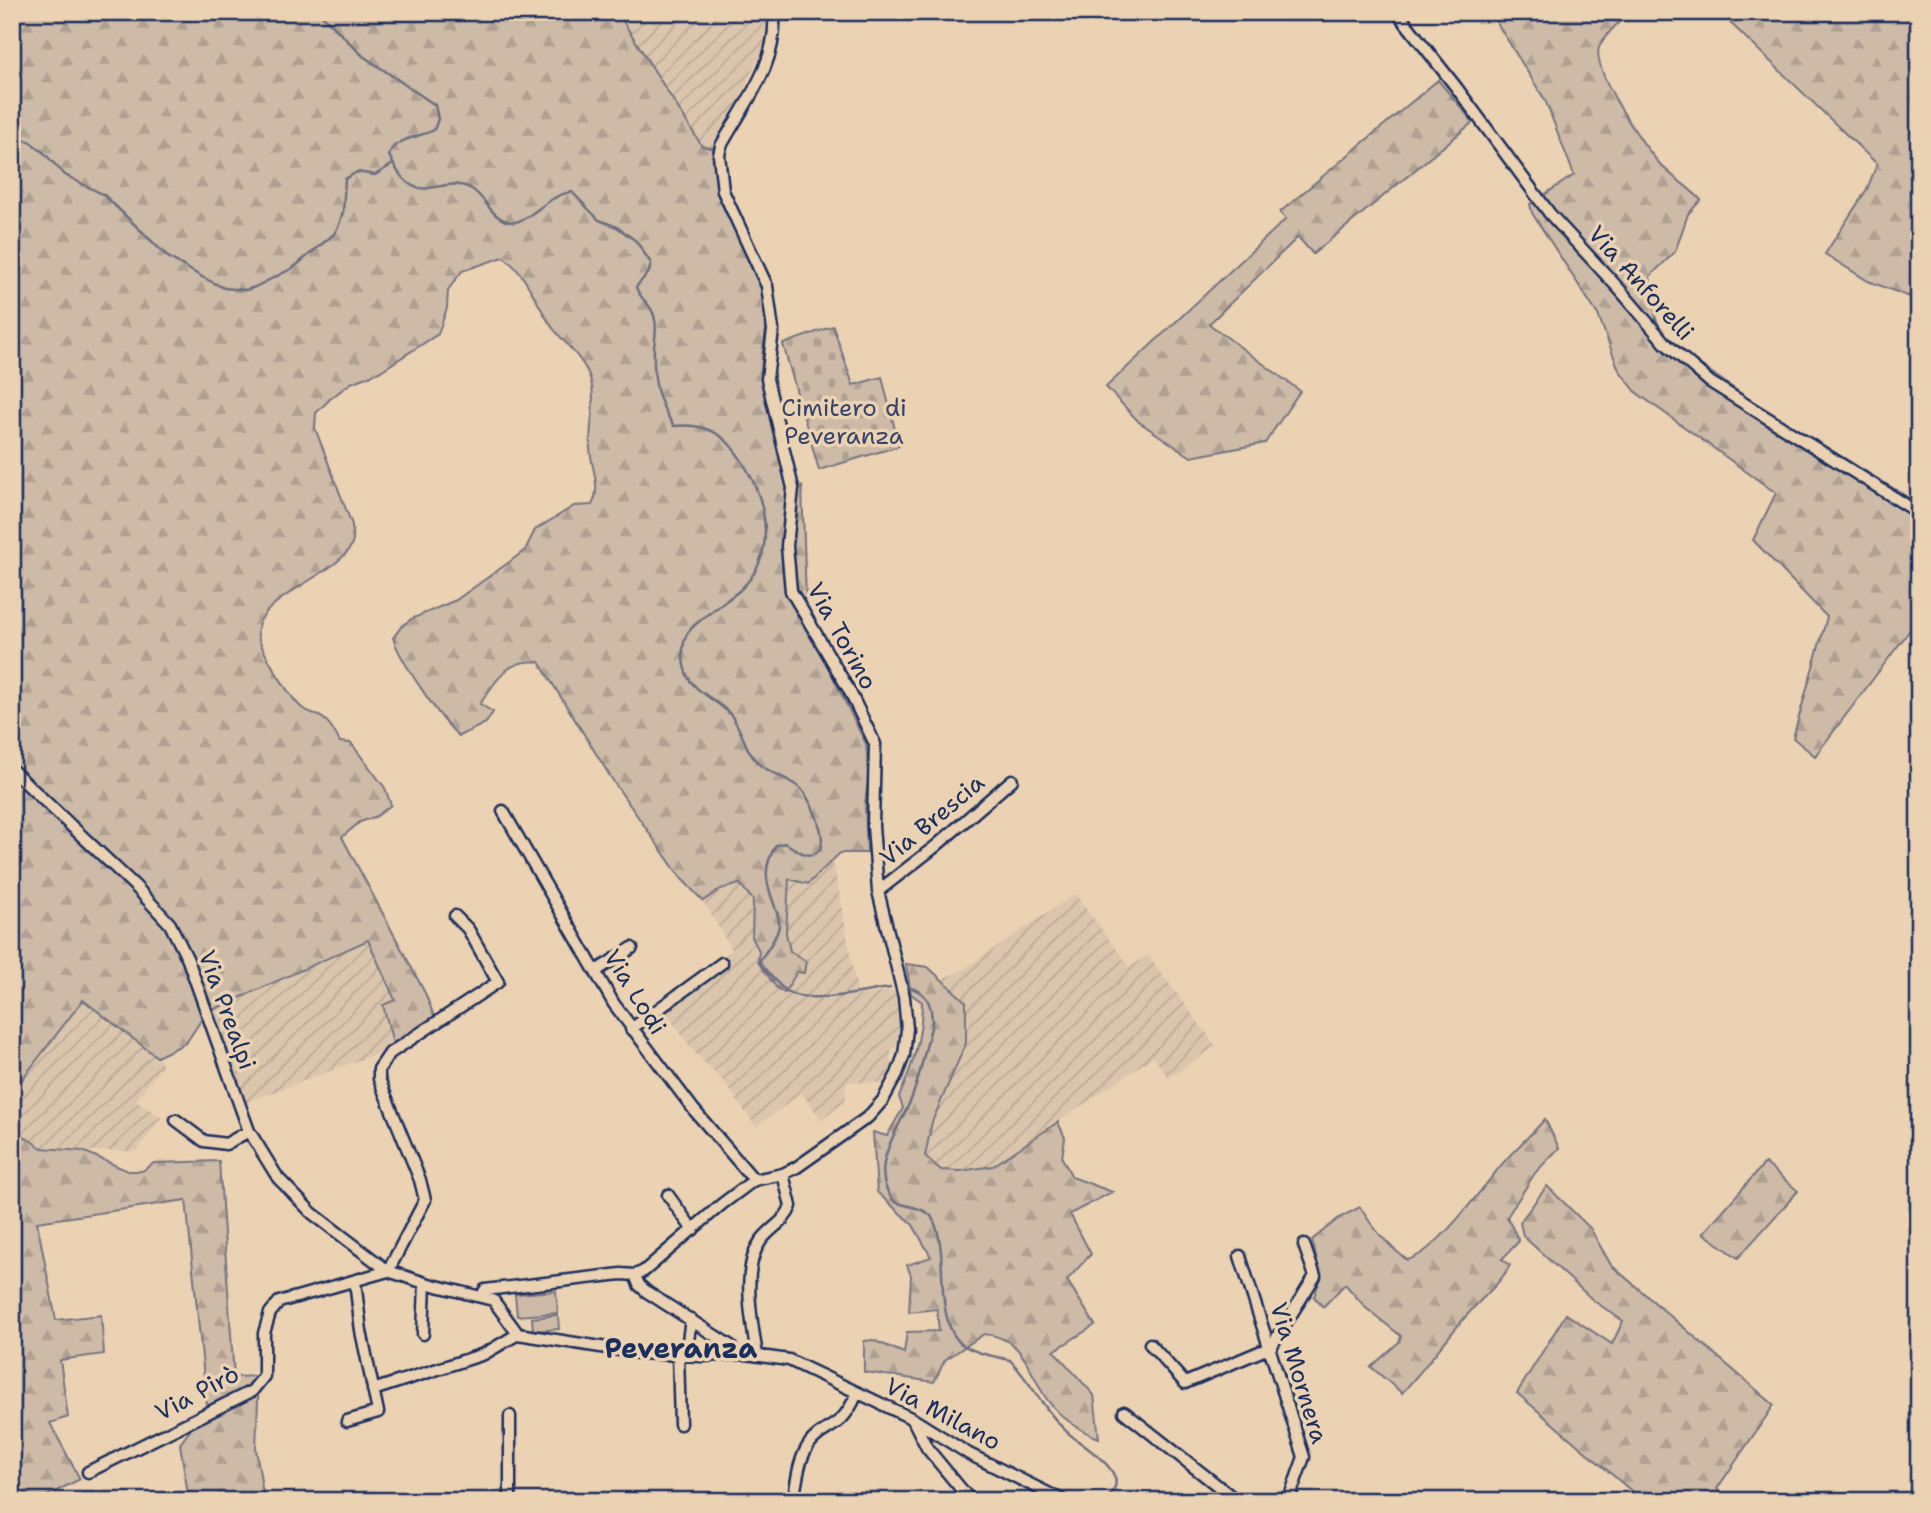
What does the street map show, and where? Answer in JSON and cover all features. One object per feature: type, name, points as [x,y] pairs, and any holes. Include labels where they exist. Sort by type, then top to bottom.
[{"type":"street","name":"Via Torino","points":[[754,1180],[783,1174],[797,1167],[868,1117],[883,1100],[897,1074],[904,1055],[907,1029],[904,997],[878,891],[873,826],[875,744],[849,690],[791,591],[787,546],[793,488],[768,379],[767,366],[773,330],[767,286],[732,214],[720,174],[721,146],[766,66],[774,40],[774,12]]},
{"type":"street","name":"Via Anforelli","points":[[1396,12],[1550,214],[1620,289],[1665,344],[1710,382],[1919,513]]},
{"type":"street","name":"Via Prealpi","points":[[12,770],[152,903],[170,924],[188,960],[249,1131],[278,1178],[302,1203],[388,1271]]},
{"type":"street","name":"Via Brescia","points":[[878,891],[936,846],[1012,780]]},
{"type":"street","name":"Via Lodi","points":[[503,811],[631,1028],[694,1110],[754,1180]]},
{"type":"street","points":[[373,1390],[471,1359],[517,1334],[494,1300],[388,1271],[425,1200],[421,1180],[379,1079],[379,1069],[390,1053],[498,982],[468,929],[455,916]]},
{"type":"street","points":[[596,971],[632,948]]},
{"type":"street","points":[[631,1028],[722,963]]},
{"type":"street","points":[[176,1120],[204,1140],[226,1144],[249,1131]]},
{"type":"street","points":[[757,1354],[749,1282],[756,1248],[762,1238],[781,1223],[791,1206],[783,1174]]},
{"type":"street","points":[[482,1296],[485,1290],[610,1275],[635,1275],[644,1271],[754,1180]]},
{"type":"street","points":[[668,1195],[693,1230]]},
{"type":"street","points":[[1150,1344],[1185,1383],[1271,1348],[1315,1276],[1304,1244]]},
{"type":"street","name":"Via Mornera","points":[[1240,1256],[1304,1457],[1288,1501]]},
{"type":"street","name":"Via Pirò","points":[[88,1472],[252,1391],[264,1376],[264,1333],[270,1313],[279,1302],[388,1271]]},
{"type":"street","points":[[635,1275],[639,1285],[647,1292],[732,1346],[733,1354]]},
{"type":"street","points":[[347,1421],[378,1412],[361,1331],[355,1281]]},
{"type":"street","points":[[424,1334],[425,1283]]},
{"type":"street","points":[[680,1424],[682,1354],[691,1320]]},
{"type":"street","name":"Via Milano","points":[[517,1334],[639,1353],[774,1356],[803,1366],[913,1419],[969,1454],[1063,1501]]},
{"type":"street","points":[[793,1501],[803,1455],[810,1443],[818,1434],[841,1420],[857,1393]]},
{"type":"street","points":[[1124,1412],[1237,1501]]},
{"type":"street","points":[[510,1416],[510,1501]]},
{"type":"street","points":[[913,1419],[927,1448],[971,1501]]},
{"type":"shaded area","points":[[631,12],[767,12],[765,44],[716,149],[702,146],[623,21]]},
{"type":"shaded area","points":[[833,860],[858,995],[899,990],[902,1017],[897,1044],[892,1049],[892,1064],[884,1083],[847,1082],[845,1102],[822,1120],[801,1093],[756,1127],[723,1081],[694,1052],[660,1004],[732,950],[703,901],[721,889],[740,884],[753,899],[754,943],[776,987],[784,993],[797,971],[786,933],[789,879],[808,884]]},
{"type":"shaded area","points":[[1075,894],[1130,967],[1148,955],[1216,1046],[1169,1078],[1153,1057],[993,1166],[958,1171],[941,1170],[925,1155],[932,1122],[966,1043],[966,1002],[943,978],[961,971]]},
{"type":"shaded area","points":[[369,940],[395,1000],[394,1047],[245,1103],[211,1010]]},
{"type":"shaded area","points":[[83,999],[157,1057],[163,1065],[136,1100],[161,1118],[137,1151],[42,1148],[12,1129],[12,1084],[16,1086]]},
{"type":"green space","points":[[12,12],[631,12],[623,21],[702,146],[716,149],[727,208],[764,291],[767,320],[762,375],[766,403],[788,485],[802,486],[806,598],[797,604],[866,744],[869,774],[865,803],[867,853],[840,853],[808,884],[789,879],[786,933],[790,951],[806,961],[804,973],[797,972],[784,993],[776,987],[758,962],[759,951],[752,937],[753,900],[740,884],[721,889],[703,901],[681,878],[615,784],[539,662],[510,667],[491,687],[480,704],[493,712],[486,723],[459,736],[422,690],[393,638],[411,619],[456,600],[508,563],[525,550],[535,530],[574,506],[592,505],[595,498],[596,484],[590,448],[593,395],[590,378],[578,357],[552,327],[518,271],[503,257],[462,271],[448,290],[447,308],[438,334],[379,372],[351,383],[316,413],[315,428],[352,525],[353,541],[347,553],[334,564],[269,609],[260,622],[258,635],[270,662],[297,703],[327,722],[340,742],[351,743],[385,788],[391,805],[377,816],[360,822],[342,837],[425,993],[436,1021],[394,1047],[383,1005],[395,1000],[368,940],[206,1013],[186,1043],[157,1057],[83,1000],[16,1087],[12,1084]]},
{"type":"green space","points":[[1490,12],[1629,12],[1600,45],[1598,56],[1602,70],[1609,88],[1652,155],[1701,200],[1688,214],[1675,252],[1650,276],[1656,319],[1662,332],[1677,348],[1757,405],[1919,504],[1919,618],[1815,756],[1793,738],[1827,617],[1753,540],[1776,493],[1637,393],[1619,370],[1598,315],[1532,213],[1530,204],[1574,175],[1545,100]]},
{"type":"green space","points":[[1719,12],[1919,12],[1919,304],[1910,297],[1868,281],[1825,254],[1867,189],[1877,164]]},
{"type":"green space","points":[[1438,80],[1473,122],[1313,254],[1298,237],[1209,324],[1300,391],[1265,443],[1191,457],[1139,422],[1106,387],[1286,219],[1280,212]]},
{"type":"green space","name":"Cimitero di Peveranza","points":[[833,326],[853,385],[882,377],[899,446],[819,470],[783,344]]},
{"type":"green space","points":[[906,964],[928,967],[966,1002],[966,1043],[932,1122],[925,1156],[941,1170],[960,1171],[993,1166],[1058,1122],[1065,1138],[1062,1158],[1072,1177],[1112,1192],[1070,1214],[1091,1254],[1067,1280],[1095,1325],[1054,1351],[1094,1395],[1099,1438],[1077,1427],[1057,1410],[1046,1398],[1017,1348],[998,1337],[984,1334],[945,1360],[934,1382],[864,1372],[864,1341],[873,1340],[904,1353],[907,1332],[939,1331],[937,1309],[909,1312],[911,1276],[907,1265],[931,1257],[913,1225],[877,1192],[873,1132],[887,1136],[903,1108],[899,1097],[912,1062],[920,1027],[922,1002],[911,994]]},
{"type":"green space","points":[[1545,1119],[1559,1148],[1535,1173],[1507,1217],[1519,1241],[1502,1259],[1510,1265],[1501,1279],[1402,1393],[1371,1367],[1399,1342],[1401,1336],[1366,1308],[1345,1284],[1323,1307],[1314,1297],[1321,1277],[1312,1240],[1339,1218],[1360,1207],[1381,1236],[1407,1260],[1419,1255],[1445,1233],[1504,1162]]},
{"type":"green space","points":[[12,1129],[42,1148],[83,1151],[128,1171],[142,1171],[154,1163],[219,1161],[234,1377],[259,1376],[256,1449],[264,1501],[189,1501],[180,1444],[207,1407],[186,1200],[37,1222],[56,1320],[101,1315],[104,1354],[60,1360],[68,1417],[50,1423],[80,1479],[37,1501],[12,1501]]},
{"type":"green space","points":[[1765,1163],[1798,1191],[1738,1258],[1703,1233]]},
{"type":"green space","points":[[1547,1186],[1590,1228],[1611,1265],[1774,1405],[1717,1489],[1728,1501],[1643,1501],[1517,1393],[1566,1314],[1612,1344],[1623,1321],[1594,1301],[1523,1236],[1520,1222]]},
{"type":"green space","points":[[556,1291],[558,1313],[517,1316],[515,1294]]},
{"type":"green space","points":[[558,1315],[559,1329],[533,1331],[532,1318]]},
{"type":"waterway","points":[[319,12],[363,56],[435,105],[438,119],[434,130],[402,141],[389,155],[408,183],[418,188],[447,185],[470,188],[498,217],[511,222],[518,221],[555,198],[572,192],[599,220],[617,227],[636,241],[651,263],[649,272],[636,287],[652,310],[655,320],[654,369],[663,407],[674,426],[705,428],[719,435],[731,446],[752,480],[764,518],[765,537],[753,574],[740,590],[690,629],[683,649],[685,670],[695,686],[730,714],[759,764],[800,788],[814,811],[821,832],[820,850],[814,854],[803,853],[785,843],[776,845],[772,853],[767,867],[767,881],[779,926],[760,960],[761,965],[785,990],[794,995],[836,996],[890,988]]},
{"type":"waterway","points":[[12,134],[30,142],[43,152],[65,175],[104,195],[168,257],[224,288],[246,290],[293,268],[334,234],[343,212],[345,179],[357,172],[375,175],[393,164]]},
{"type":"waterway","points":[[911,988],[926,997],[932,1024],[915,1088],[893,1135],[884,1163],[883,1176],[887,1190],[895,1202],[924,1211],[933,1220],[941,1248],[946,1315],[956,1337],[974,1351],[1010,1360],[1056,1421],[1106,1464],[1112,1471],[1116,1485],[1104,1501]]},
{"type":"district","name":"Peveranza","points":[[681,1348]]}]
